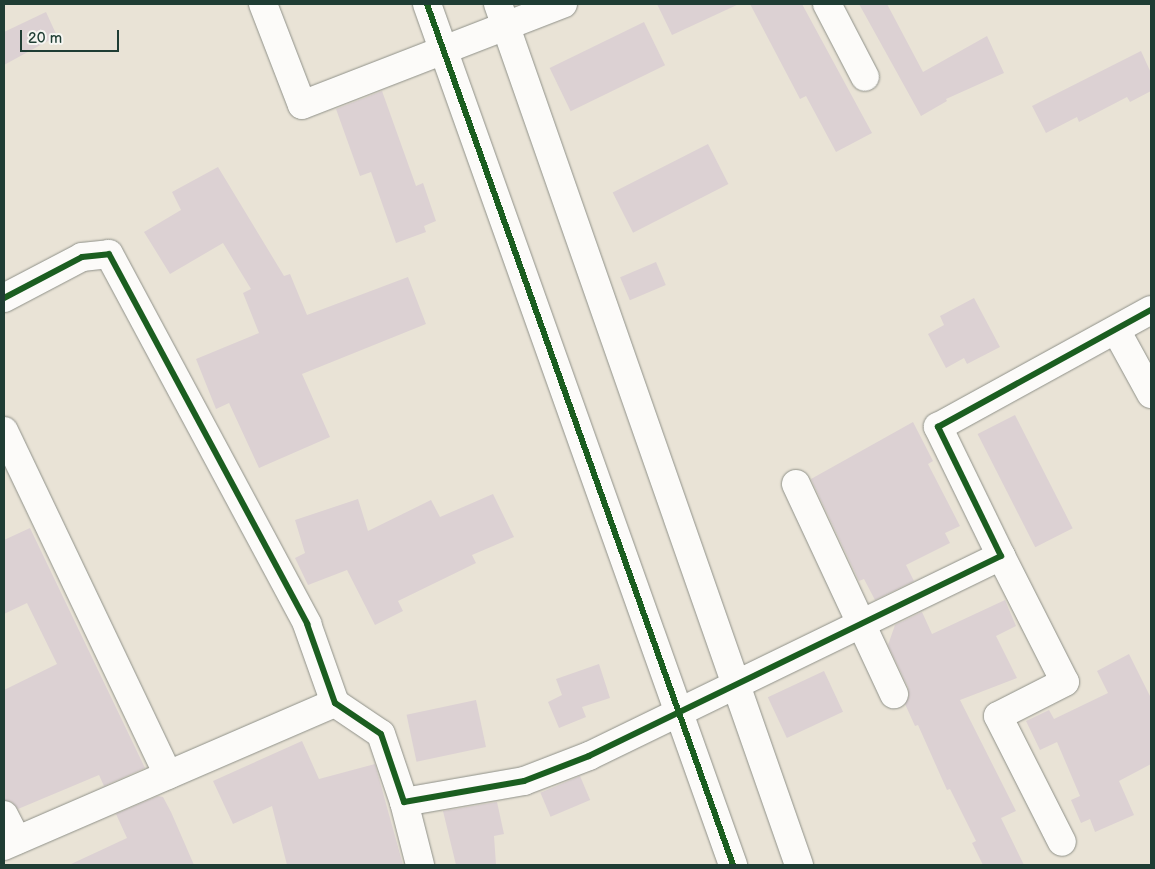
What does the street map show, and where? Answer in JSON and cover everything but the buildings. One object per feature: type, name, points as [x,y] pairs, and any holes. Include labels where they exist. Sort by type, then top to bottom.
[{"type":"street","points":[[263,4],[302,105],[444,52],[502,16],[563,4]]},
{"type":"street","points":[[427,4],[734,865]]},
{"type":"street","points":[[827,4],[865,77]]},
{"type":"street","points":[[502,16],[799,865]]},
{"type":"street","points":[[4,298],[82,257],[109,254],[307,624],[335,703],[381,734],[404,802],[420,865]]},
{"type":"street","points":[[1062,842],[998,716],[1065,682],[938,427],[1151,310]]},
{"type":"street","points":[[1116,330],[1151,394]]},
{"type":"street","points":[[4,431],[168,775]]},
{"type":"street","points":[[796,484],[894,694]]},
{"type":"street","points":[[404,802],[524,781],[589,756],[679,714],[861,623],[1001,556]]},
{"type":"street","points":[[4,815],[10,843],[335,703]]},
{"type":"cycle path","points":[[427,4],[733,865]]},
{"type":"cycle path","points":[[4,298],[82,257],[109,254],[307,624],[335,703],[381,734],[404,802],[524,781],[589,756],[1001,556],[938,427],[1151,310]]}]
